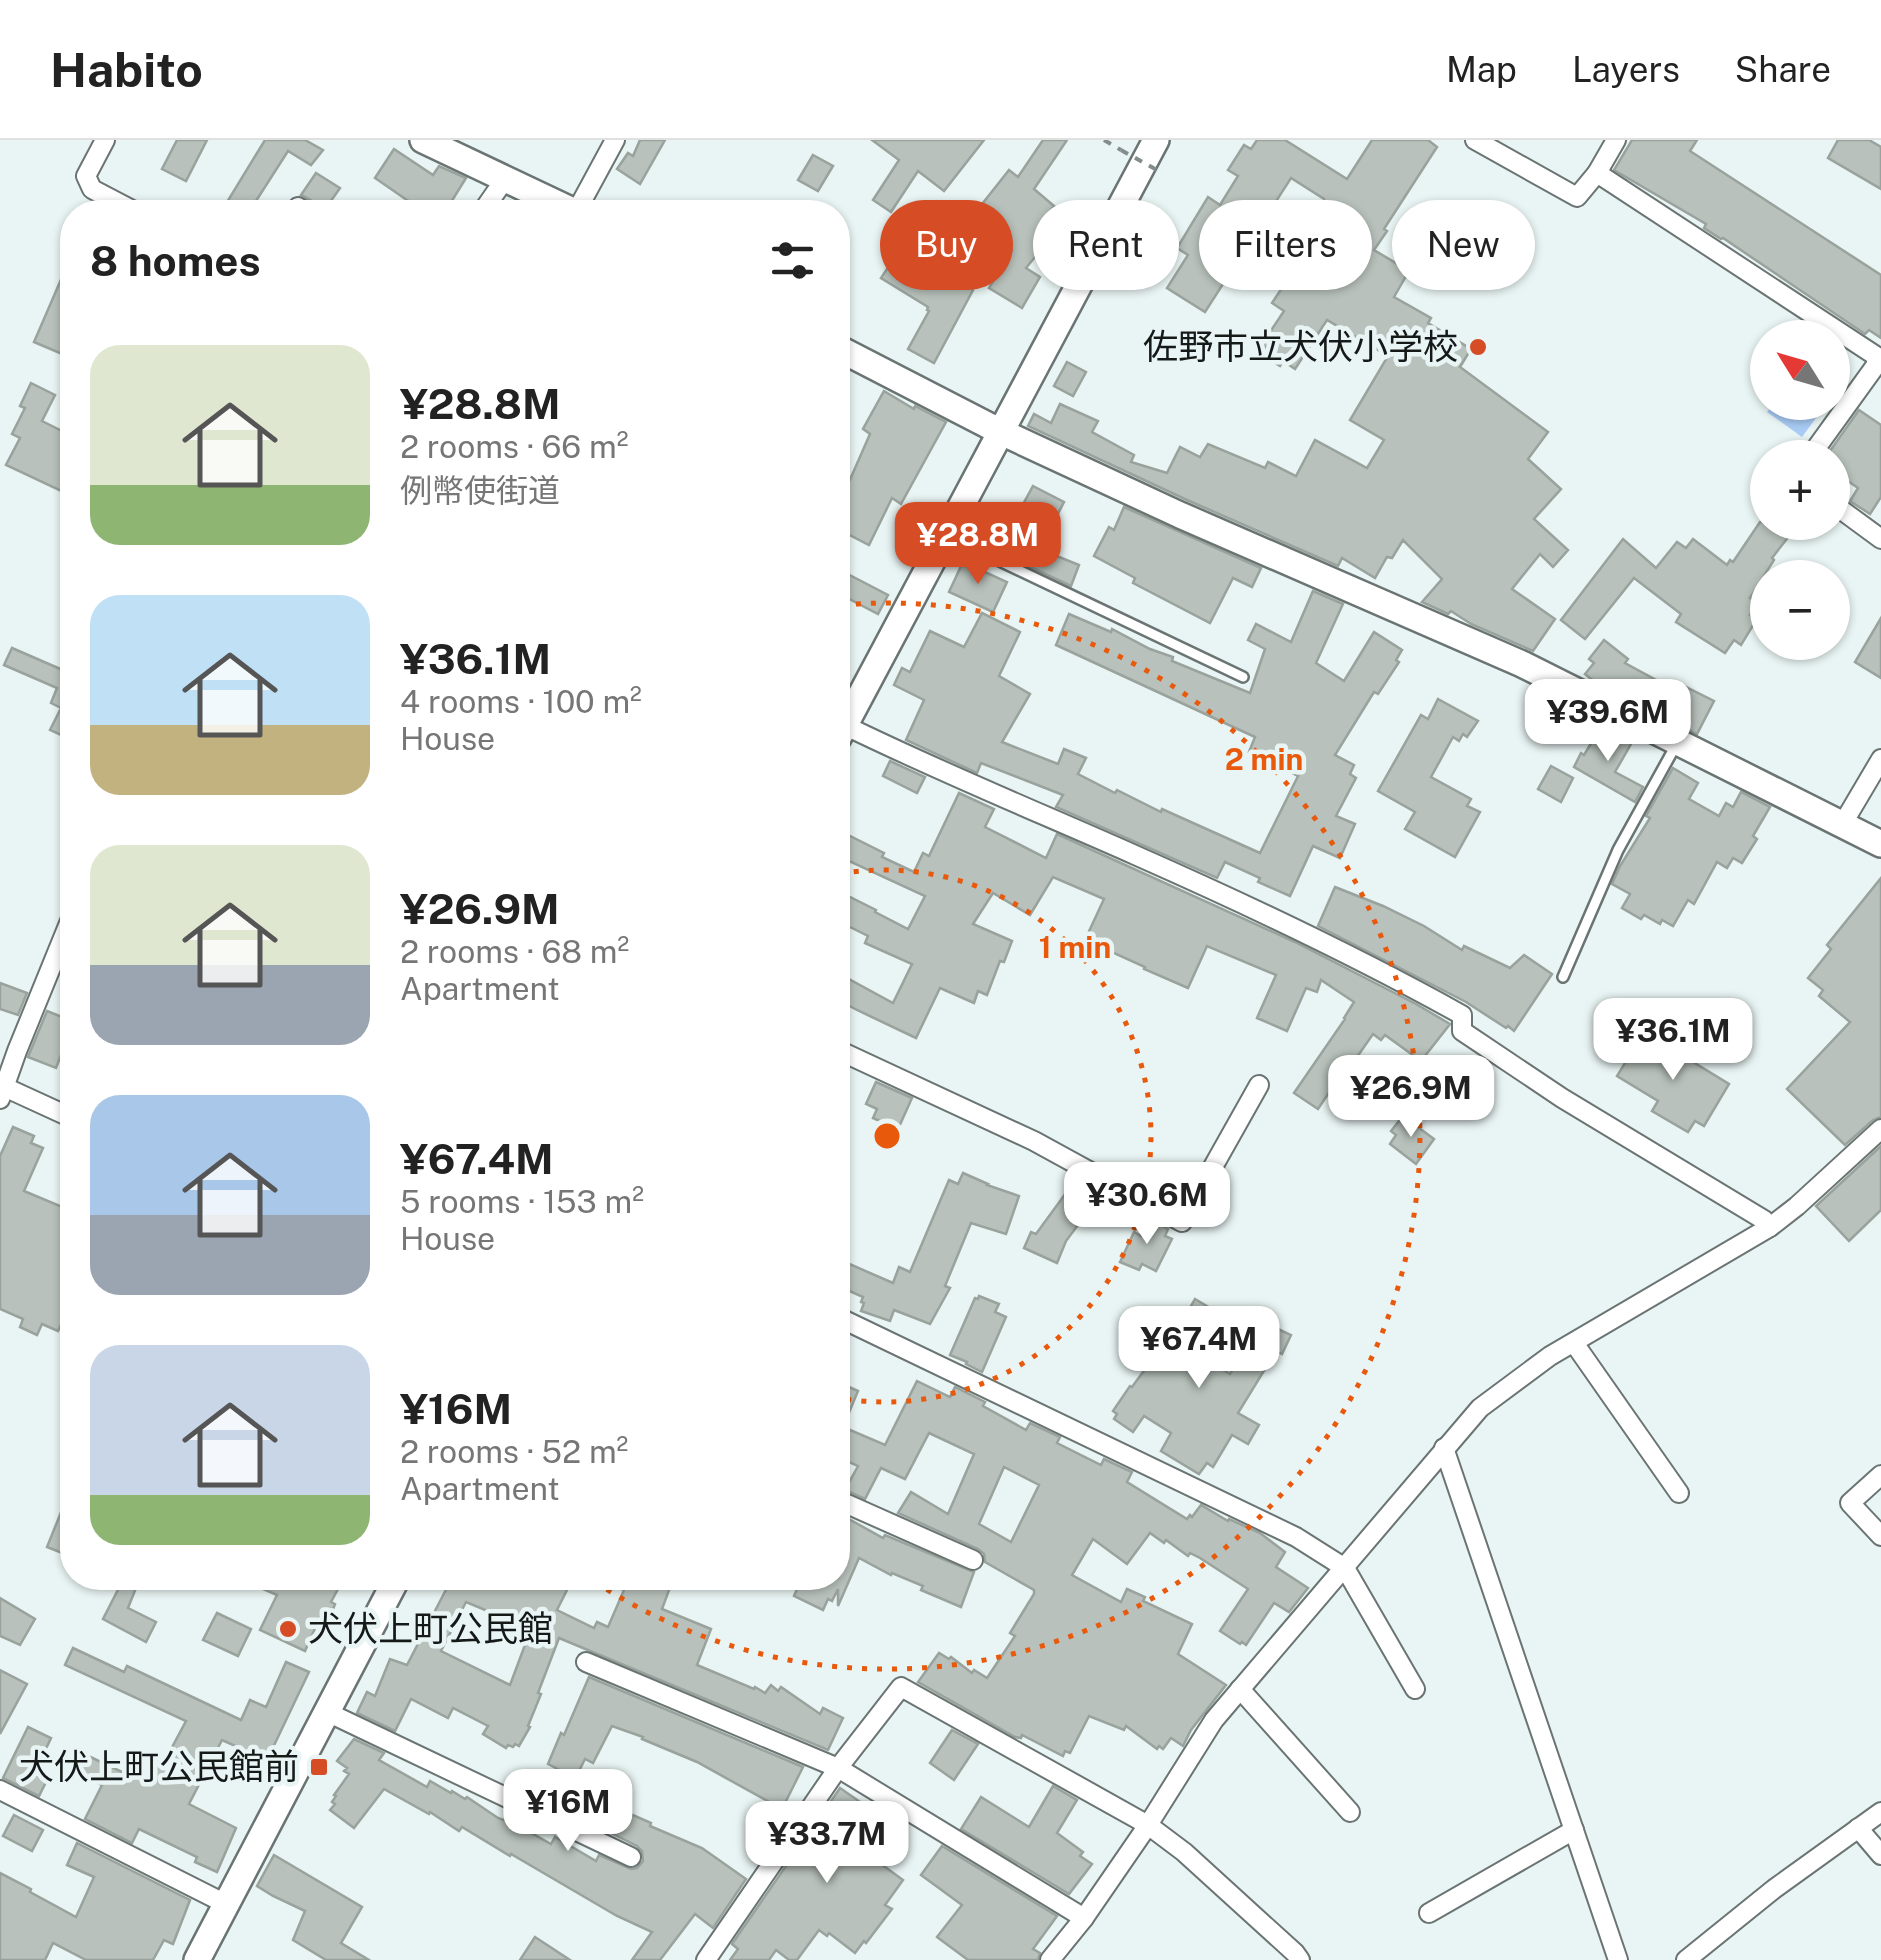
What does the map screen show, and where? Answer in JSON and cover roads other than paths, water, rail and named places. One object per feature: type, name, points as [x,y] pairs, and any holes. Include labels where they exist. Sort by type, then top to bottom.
[{"type":"street","points":[[105,140],[86,176],[92,189],[113,200]]},
{"type":"street","points":[[423,140],[549,200]]},
{"type":"street","points":[[582,200],[614,140]]},
{"type":"street","points":[[850,715],[1156,140]]},
{"type":"street","points":[[1475,140],[1576,198],[1616,140]]},
{"type":"street","points":[[1597,172],[1876,356],[1876,365],[1822,440]]},
{"type":"street","points":[[491,200],[505,180]]},
{"type":"street","points":[[850,354],[999,431],[1180,515],[1522,664],[1881,844]]},
{"type":"street","points":[[1850,517],[1881,539]]},
{"type":"street","points":[[850,736],[1154,863],[1394,977],[1462,1015],[1462,1030],[1562,1098],[1770,1227]]},
{"type":"street","points":[[1842,825],[1881,759]]},
{"type":"street","points":[[60,945],[2,1090],[60,1113]]},
{"type":"street","points":[[850,1056],[1034,1141],[1182,1222],[1259,1084]]},
{"type":"street","points":[[1062,1956],[1214,1720],[1480,1408],[1550,1356],[1770,1227],[1881,1130]]},
{"type":"street","points":[[850,1323],[1296,1537],[1345,1568],[1415,1689]]},
{"type":"street","points":[[1574,1343],[1679,1493]]},
{"type":"street","points":[[1444,1448],[1618,1960]]},
{"type":"street","points":[[1881,1475],[1850,1503],[1881,1536]]},
{"type":"street","points":[[850,1505],[973,1560]]},
{"type":"street","points":[[198,1960],[391,1590]]},
{"type":"street","points":[[586,1662],[838,1768],[1084,1918]]},
{"type":"street","points":[[706,1960],[838,1768],[900,1686],[1148,1824],[1184,1852],[1300,1960]]},
{"type":"street","points":[[1240,1690],[1350,1812]]},
{"type":"street","points":[[327,1712],[631,1857]]},
{"type":"street","points":[[0,1790],[226,1904]]},
{"type":"street","points":[[1686,1960],[1881,1812]]},
{"type":"street","points":[[1858,1828],[1881,1854]]},
{"type":"street","points":[[1429,1912],[1574,1830]]},
{"type":"lane","points":[[944,534],[1243,677]]},
{"type":"lane","points":[[1563,977],[1618,850],[1677,742]]},
{"type":"water","points":[[1778,420],[1814,420],[1802,437]]},
{"type":"place","name":"佐野市立犬伏小学校","points":[[1478,347]]},
{"type":"place","name":"犬伏上町公民館","points":[[288,1629]]},
{"type":"place","name":"犬伏上町公民館前","points":[[319,1767]]}]
